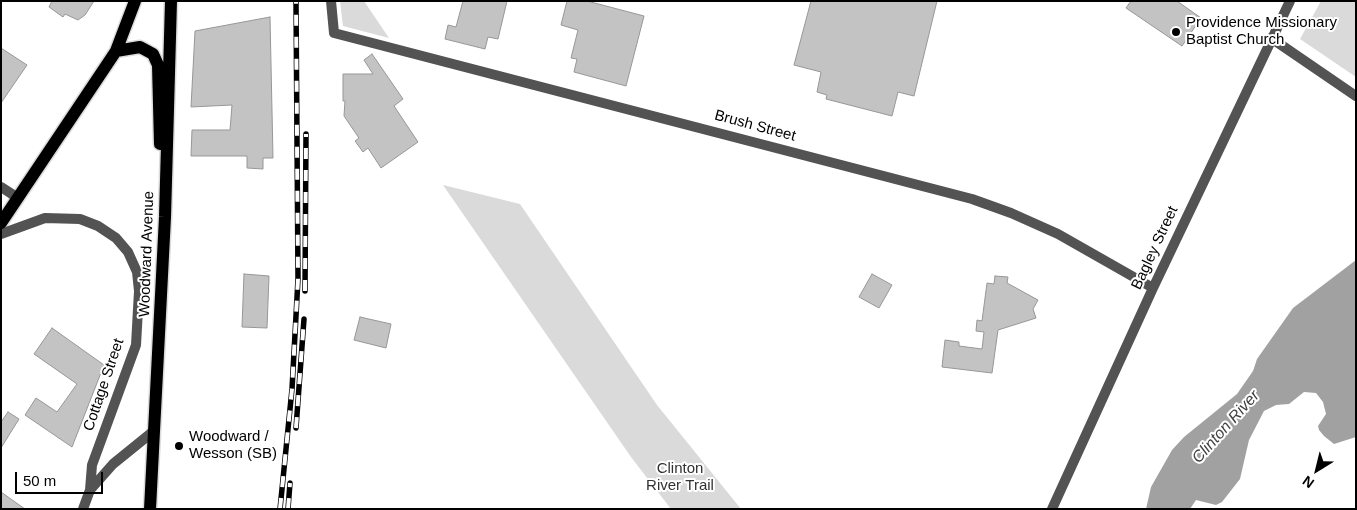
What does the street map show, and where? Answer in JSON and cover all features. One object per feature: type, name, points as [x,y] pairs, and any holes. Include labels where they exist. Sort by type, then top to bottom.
[{"type":"main road","points":[[1,223],[116,51],[135,1]]},
{"type":"main road","name":"Woodward Avenue","points":[[150,509],[166,179],[171,1]]},
{"type":"main road","points":[[116,51],[140,47],[153,54],[158,65],[160,139],[166,179]]},
{"type":"street","name":"Brush Street","points":[[331,1],[334,33],[972,199],[1011,212],[1058,234],[1153,288]]},
{"type":"street","name":"Bagley Street","points":[[1052,509],[1153,288],[1290,1]]},
{"type":"street","points":[[1272,38],[1356,96]]},
{"type":"street","points":[[1,187],[18,198]]},
{"type":"street","name":"Cottage Street","points":[[1,234],[45,218],[80,219],[98,226],[116,238],[128,252],[137,272],[139,291],[136,345],[92,465],[90,490]]},
{"type":"street","points":[[83,509],[90,490],[113,464],[155,430]]},
{"type":"green space","points":[[340,1],[364,1],[389,38],[343,26]]},
{"type":"green space","points":[[1321,1],[1356,1],[1356,77],[1300,39]]},
{"type":"green space","name":"Clinton River Trail","points":[[443,185],[520,204],[657,405],[741,509],[671,509],[631,457]]},
{"type":"water","name":"Clinton River","points":[[1356,260],[1356,437],[1334,444],[1324,436],[1318,426],[1326,414],[1323,402],[1316,393],[1304,392],[1289,404],[1276,405],[1264,411],[1249,440],[1240,479],[1222,502],[1216,505],[1196,500],[1190,509],[1146,509],[1151,487],[1172,450],[1184,437],[1237,394],[1253,371],[1257,359],[1293,308]]},
{"type":"building","points":[[52,1],[94,1],[85,15],[78,20],[65,14],[63,17],[49,7]]},
{"type":"building","points":[[463,1],[507,1],[498,39],[488,37],[485,49],[445,39],[448,25],[456,27]]},
{"type":"building","points":[[567,1],[587,1],[644,16],[626,86],[574,72],[577,59],[571,58],[578,30],[561,25]]},
{"type":"building","points":[[811,1],[937,1],[914,96],[898,92],[892,116],[826,99],[827,95],[817,92],[821,72],[794,65]]},
{"type":"building","name":"Providence Missionary Baptist Church","points":[[1131,1],[1177,1],[1201,18],[1182,46],[1126,8]]},
{"type":"building","points":[[270,17],[273,158],[263,158],[263,169],[247,168],[247,156],[191,156],[192,130],[230,130],[232,105],[191,107],[195,31]]},
{"type":"building","points":[[1,48],[27,65],[1,103]]},
{"type":"building","points":[[372,54],[403,99],[394,106],[418,142],[381,168],[368,148],[363,152],[355,141],[359,138],[344,116],[343,74],[373,74],[364,60]]},
{"type":"building","points":[[244,274],[269,276],[267,328],[242,327]]},
{"type":"building","points":[[872,274],[892,285],[879,308],[859,297]]},
{"type":"building","points":[[995,276],[1008,277],[1007,283],[1038,300],[1033,309],[1036,318],[998,330],[992,373],[942,367],[945,340],[959,342],[959,346],[982,349],[984,332],[976,331],[977,320],[982,321],[987,283],[994,284]]},
{"type":"building","points":[[360,317],[391,324],[386,348],[354,340]]},
{"type":"building","points":[[52,328],[104,365],[72,447],[25,415],[36,398],[57,412],[77,384],[34,354]]},
{"type":"building","points":[[8,412],[19,419],[1,448],[1,422]]},
{"type":"building","points":[[1,492],[25,509],[1,509]]},
{"type":"railway","points":[[280,509],[292,389],[298,279],[296,1]]},
{"type":"railway","points":[[305,291],[306,134]]},
{"type":"railway","points":[[296,428],[304,319]]},
{"type":"railway","points":[[288,509],[290,483]]},
{"type":"place","name":"Providence Missionary Baptist Church","points":[[1176,32]]},
{"type":"place","name":"Woodward / Wesson (SB)","points":[[179,446]]}]
